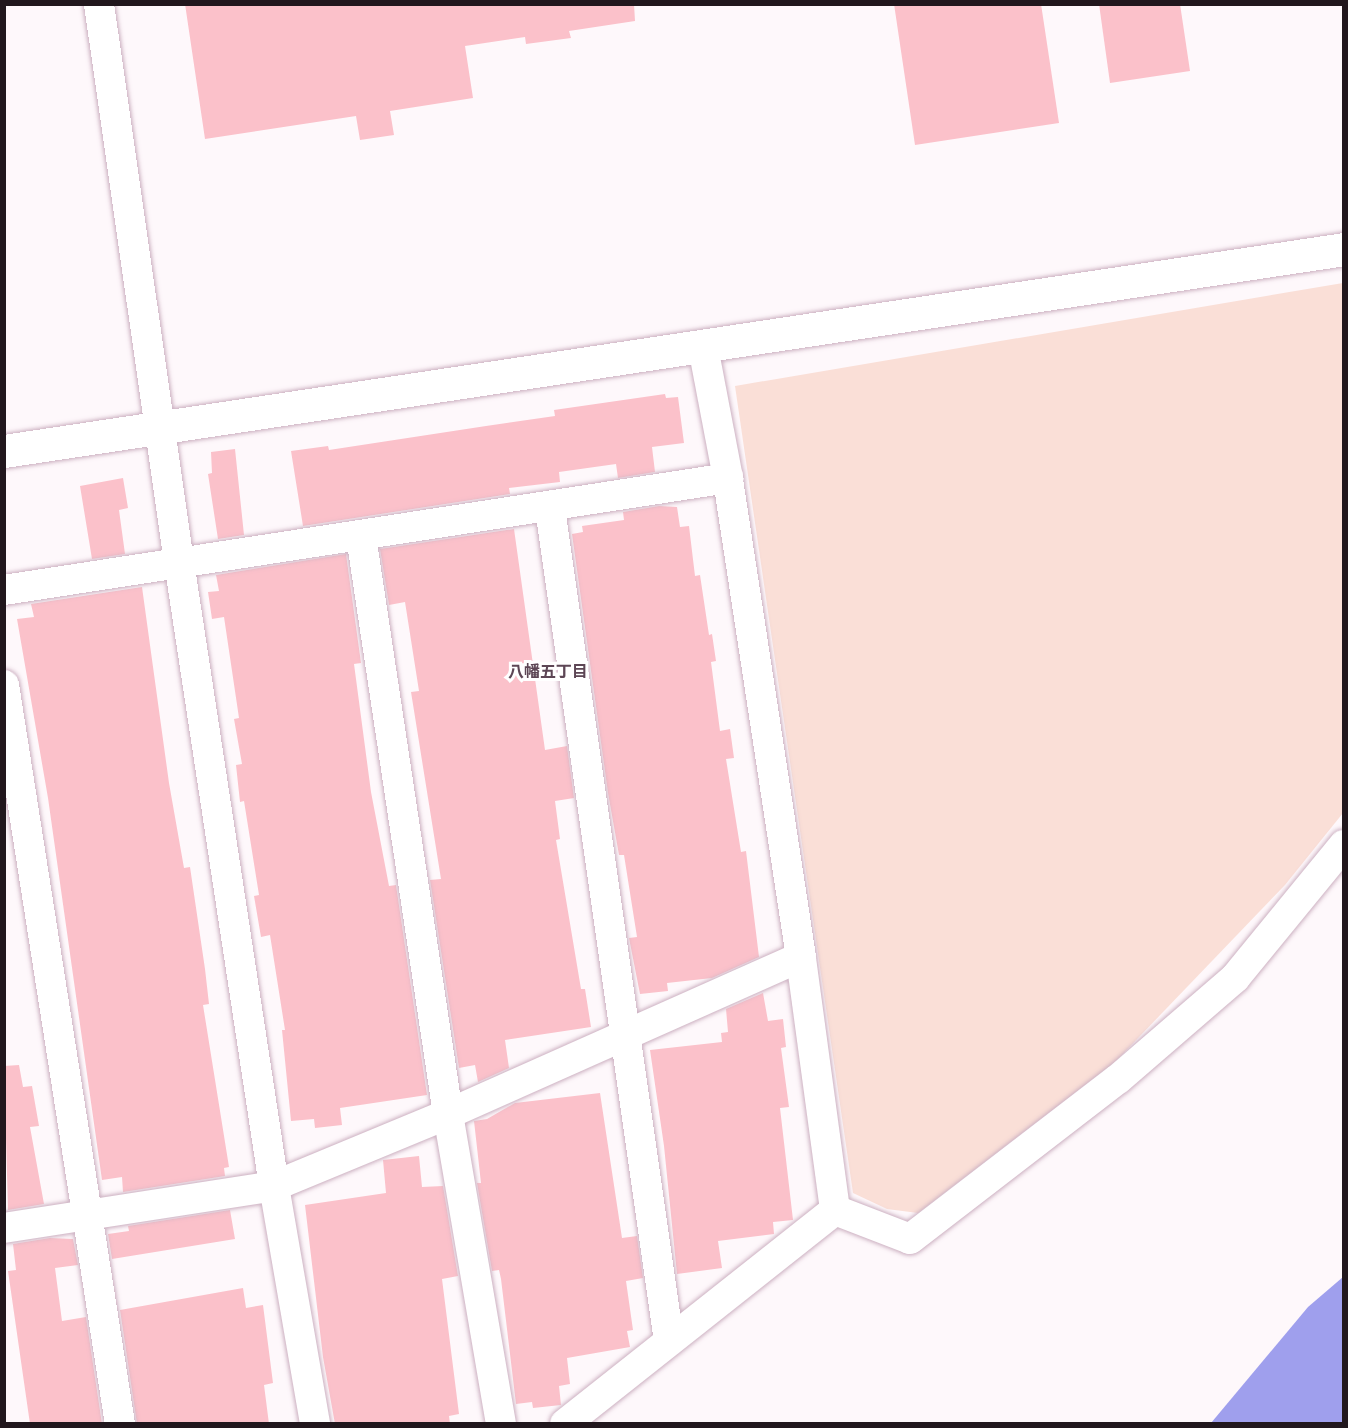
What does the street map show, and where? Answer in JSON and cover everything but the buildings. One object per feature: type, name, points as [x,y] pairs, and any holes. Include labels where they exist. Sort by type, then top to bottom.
[{"type":"street","points":[[99,4],[179,562],[274,1186],[315,1424]]},
{"type":"street","points":[[4,451],[1344,249]]},
{"type":"street","points":[[703,347],[728,478],[801,957],[835,1210]]},
{"type":"street","points":[[4,590],[550,508],[728,478]]},
{"type":"street","points":[[550,508],[669,1341]]},
{"type":"street","points":[[361,536],[448,1114],[501,1424]]},
{"type":"street","points":[[4,685],[120,1424]]},
{"type":"street","points":[[835,1210],[910,1239],[1119,1080],[1235,978],[1344,845]]},
{"type":"street","points":[[4,1228],[274,1186],[448,1114],[801,957]]},
{"type":"street","points":[[565,1424],[835,1210]]},
{"type":"shaded area","points":[[1343,283],[1343,813],[1285,885],[1116,1061],[918,1213],[887,1209],[853,1193],[735,386]]},
{"type":"water","points":[[1343,1277],[1343,1423],[1211,1423],[1308,1307]]},
{"type":"district","name":"八幡五丁目","points":[[548,672]]}]
